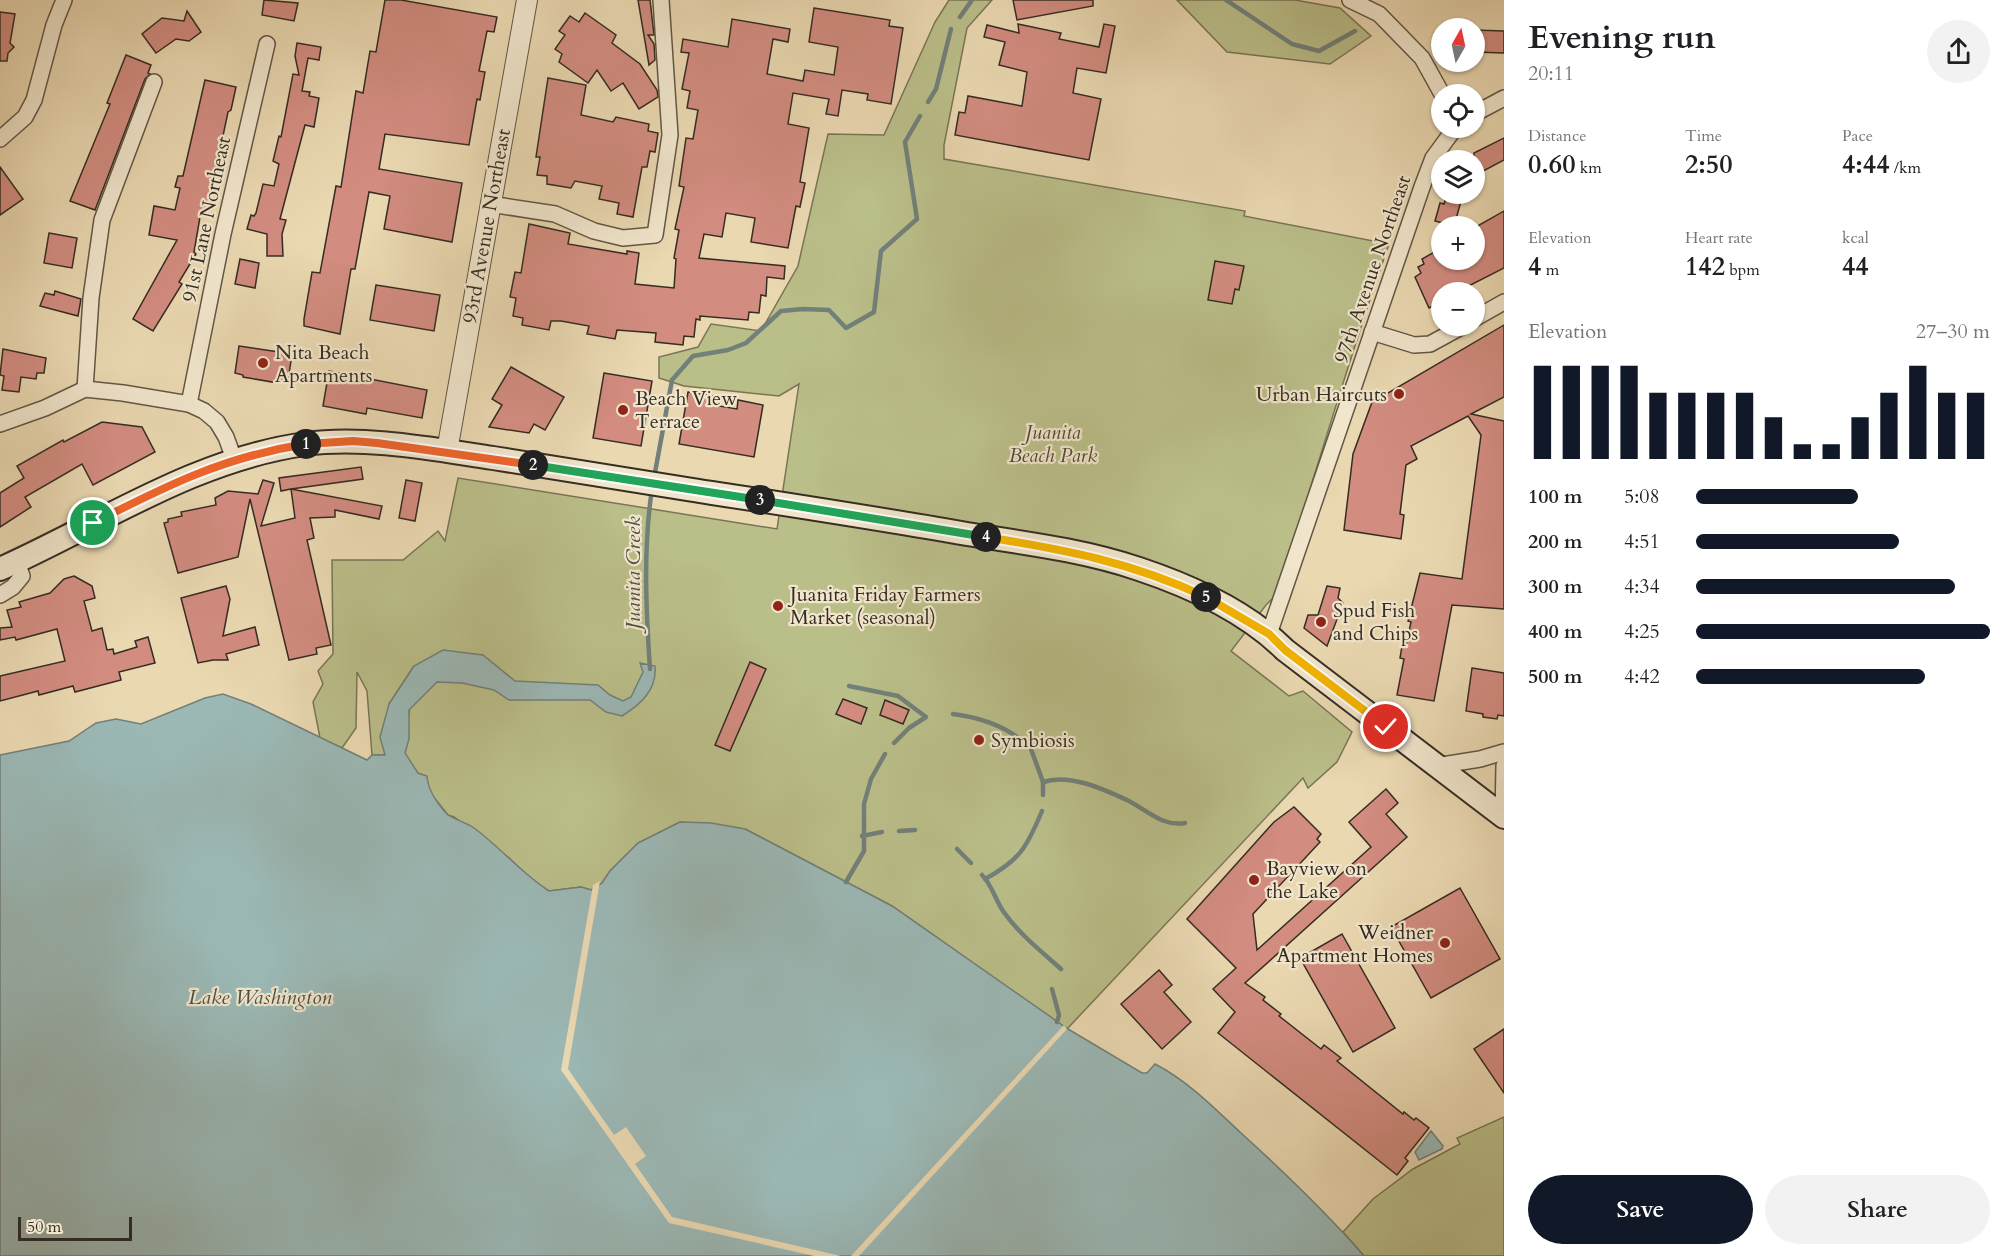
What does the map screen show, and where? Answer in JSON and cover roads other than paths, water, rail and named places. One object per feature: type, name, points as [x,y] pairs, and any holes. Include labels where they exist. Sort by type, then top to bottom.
[{"type":"main road","points":[[8,565],[144,497],[234,459],[269,450],[328,442],[365,442],[447,452],[1079,552],[1138,569],[1182,586],[1214,601],[1269,634],[1285,650],[1504,817]]},
{"type":"street","points":[[0,139],[25,117],[34,100],[54,25],[64,0]]},
{"type":"street","name":"93rd Avenue Northeast","points":[[447,452],[527,0]]},
{"type":"street","points":[[490,204],[555,214],[594,231],[623,238],[655,235],[670,135],[661,0]]},
{"type":"street","points":[[1350,0],[1379,14],[1422,58],[1436,84]]},
{"type":"street","name":"91st Lane Northeast","points":[[189,404],[223,234],[267,44]]},
{"type":"street","points":[[86,389],[91,298],[102,220],[154,82]]},
{"type":"street","points":[[1485,108],[1504,98]]},
{"type":"street","name":"97th Avenue Northeast","points":[[1269,634],[1433,158],[1448,138]]},
{"type":"street","points":[[1485,313],[1504,302]]},
{"type":"street","points":[[1372,332],[1414,345],[1430,344],[1444,336]]},
{"type":"street","points":[[0,424],[45,408],[86,389],[189,404],[212,416],[226,437],[234,459]]},
{"type":"street","points":[[0,595],[22,576],[8,565]]},
{"type":"street","points":[[1436,766],[1480,759],[1504,752]]},
{"type":"street","points":[[1504,766],[1504,817]]},
{"type":"water","name":"Lake Washington","points":[[443,650],[483,655],[515,681],[598,685],[610,695],[623,701],[631,697],[643,672],[640,663],[655,666],[653,682],[646,696],[622,716],[606,712],[590,700],[509,700],[494,690],[462,683],[437,682],[409,710],[409,739],[405,753],[418,773],[427,776],[431,791],[439,805],[448,815],[484,835],[549,891],[581,887],[591,890],[602,883],[610,871],[638,843],[680,822],[711,823],[745,829],[892,906],[1068,1029],[1142,1073],[1147,1073],[1155,1064],[1179,1078],[1289,1177],[1364,1256],[0,1256],[0,755],[69,741],[96,723],[116,719],[141,724],[205,698],[223,694],[251,704],[367,760],[372,755],[385,755],[380,737],[389,704],[414,666]]},
{"type":"water","points":[[1431,1131],[1443,1146],[1442,1149],[1419,1160],[1415,1152]]},
{"type":"waterway","name":"Juanita Creek","points":[[960,17],[972,0]]},
{"type":"waterway","name":"Juanita Creek","points":[[1226,0],[1292,44],[1319,51],[1355,31]]},
{"type":"waterway","name":"Juanita Creek","points":[[928,102],[936,89],[951,29]]},
{"type":"waterway","name":"Juanita Creek","points":[[654,478],[672,380],[693,356],[728,350],[746,343],[781,311],[829,310],[846,328],[874,312],[881,251],[917,219],[905,142],[920,116]]},
{"type":"waterway","name":"Juanita Creek","points":[[650,669],[646,556],[652,489]]},
{"type":"waterway","points":[[849,686],[898,696],[926,717],[909,728],[894,743]]},
{"type":"waterway","points":[[953,714],[987,721],[1017,737]]},
{"type":"waterway","points":[[1031,749],[1043,782],[1043,795]]},
{"type":"waterway","points":[[846,882],[864,851],[864,804],[871,779],[885,754]]},
{"type":"waterway","points":[[1043,782],[1064,779],[1086,784],[1127,800],[1162,820],[1177,824],[1185,823]]},
{"type":"waterway","points":[[985,879],[1007,865],[1021,851],[1032,834],[1042,811]]},
{"type":"waterway","points":[[899,831],[915,830]]},
{"type":"waterway","points":[[862,836],[882,832]]},
{"type":"waterway","points":[[957,849],[971,863]]},
{"type":"waterway","points":[[982,875],[1009,919],[1030,942],[1061,969]]},
{"type":"waterway","points":[[1052,989],[1059,1015],[1057,1022]]},
{"type":"place","name":"Nita Beach Apartments","points":[[263,363]]},
{"type":"place","name":"Urban Haircuts","points":[[1399,394]]},
{"type":"place","name":"Beach View Terrace","points":[[623,410]]},
{"type":"place","name":"Juanita Friday Farmers Market (seasonal)","points":[[778,606]]},
{"type":"place","name":"Spud Fish and Chips","points":[[1321,622]]},
{"type":"place","name":"Symbiosis","points":[[979,740]]},
{"type":"place","name":"Bayview on the Lake","points":[[1254,880]]},
{"type":"place","name":"Weidner Apartment Homes","points":[[1445,943]]},
{"type":"park label","name":"Juanita Beach Park","points":[[1053,444]]}]
